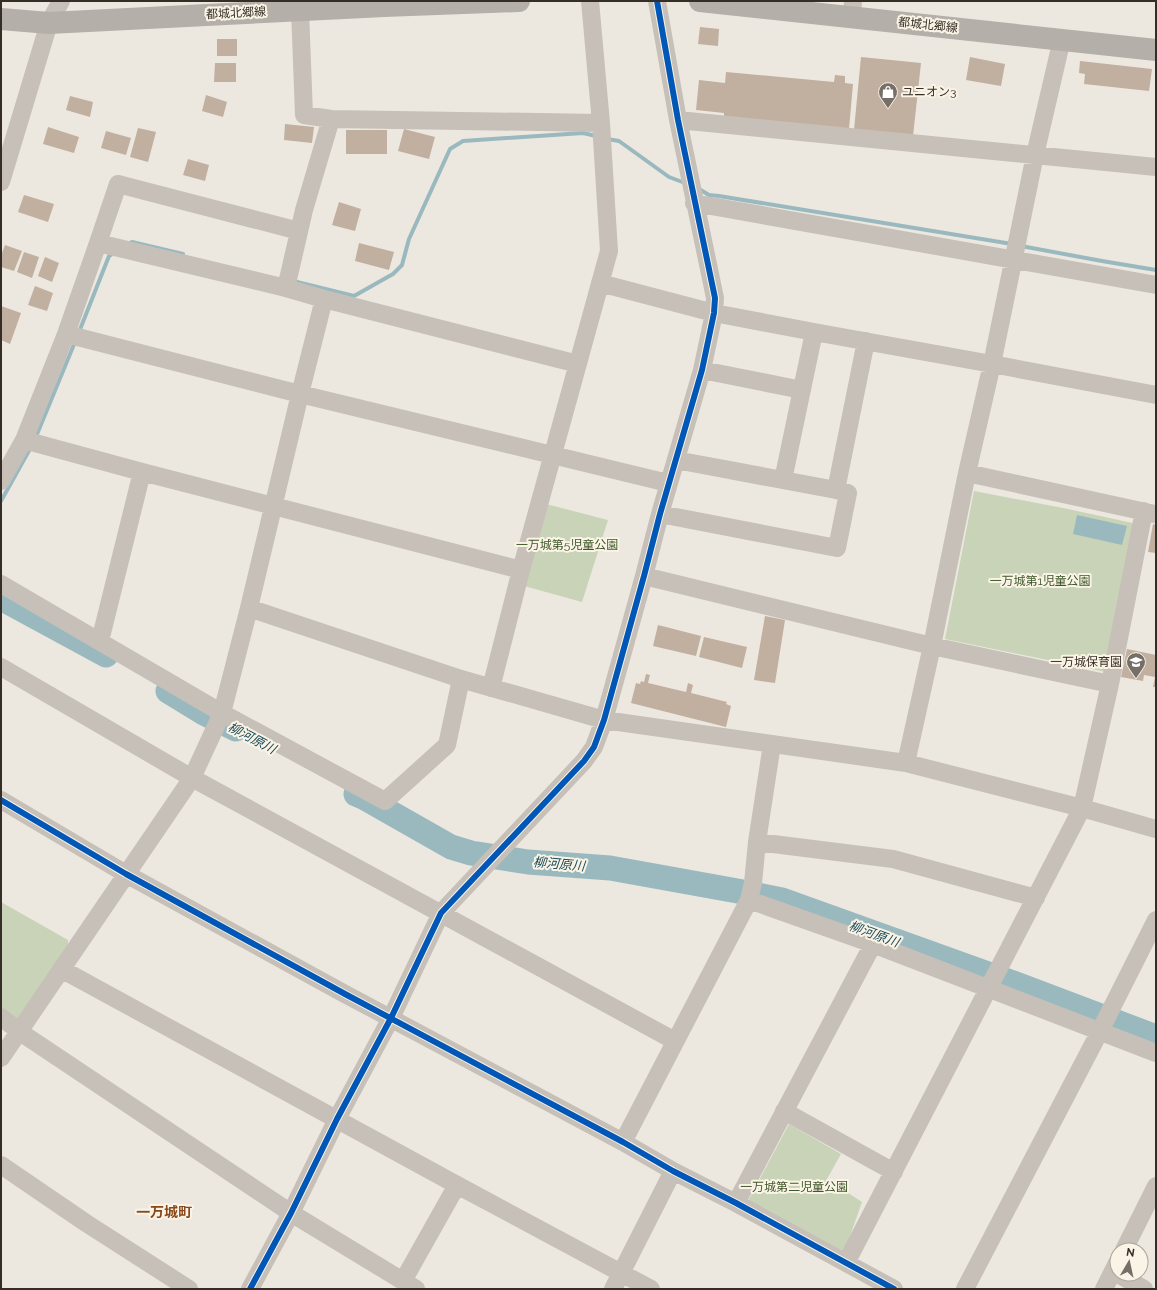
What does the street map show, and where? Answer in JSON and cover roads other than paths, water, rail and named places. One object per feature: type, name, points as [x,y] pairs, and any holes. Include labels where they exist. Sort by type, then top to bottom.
[{"type":"main road","name":"都城北郷線","points":[[1,19],[49,23],[300,10],[385,3],[519,1]]},
{"type":"main road","name":"都城北郷線","points":[[700,1],[853,9],[1062,39],[1156,50]]},
{"type":"street","points":[[1,182],[49,23],[61,1]]},
{"type":"street","points":[[491,688],[521,570],[609,251],[601,123],[590,1]]},
{"type":"street","points":[[250,1289],[291,1213],[337,1119],[391,1018],[441,913],[485,864],[584,761],[594,747],[604,720],[668,484],[702,370],[714,312],[715,298],[694,203],[657,1]]},
{"type":"street","points":[[300,10],[304,115],[331,119],[601,123]]},
{"type":"street","points":[[906,763],[932,646],[967,473],[992,364],[1035,155],[1062,39]]},
{"type":"street","points":[[288,280],[299,231],[331,119]]},
{"type":"street","points":[[678,120],[1156,167]]},
{"type":"street","points":[[1,481],[32,442],[66,334],[118,184],[299,231]]},
{"type":"street","points":[[694,203],[1156,285]]},
{"type":"street","points":[[98,243],[127,250],[288,280],[324,299],[578,364]]},
{"type":"street","points":[[600,283],[714,312],[1156,396]]},
{"type":"street","points":[[1,1058],[192,778],[219,719],[249,608],[324,299]]},
{"type":"street","points":[[783,480],[814,332]]},
{"type":"street","points":[[66,334],[300,394],[668,484]]},
{"type":"street","points":[[836,490],[866,341]]},
{"type":"street","points":[[702,370],[802,390]]},
{"type":"street","points":[[32,442],[521,570]]},
{"type":"street","points":[[660,514],[837,548],[848,493],[676,460]]},
{"type":"street","points":[[100,641],[142,472]]},
{"type":"street","points":[[846,1263],[1082,808],[1150,513],[967,473]]},
{"type":"street","points":[[644,576],[932,646],[1110,684]]},
{"type":"street","points":[[1,584],[100,641],[219,719],[385,801],[447,745],[461,679]]},
{"type":"street","points":[[249,608],[461,679],[604,720],[906,763],[1082,808],[1156,829]]},
{"type":"street","points":[[1,667],[192,778],[675,1041]]},
{"type":"street","points":[[623,1142],[751,892],[772,744]]},
{"type":"street","points":[[1,800],[126,874],[623,1142],[673,1171],[736,1203],[894,1289]]},
{"type":"street","points":[[757,842],[893,859],[1036,898]]},
{"type":"street","points":[[751,892],[872,944],[1156,1053]]},
{"type":"street","points":[[965,1289],[1100,1031],[1156,920]]},
{"type":"street","points":[[736,1203],[872,944]]},
{"type":"street","points":[[61,969],[457,1185],[652,1289]]},
{"type":"street","points":[[1,1017],[20,1032],[291,1213],[410,1285],[457,1185]]},
{"type":"street","points":[[784,1111],[894,1172]]},
{"type":"street","points":[[1,1165],[86,1223],[189,1289]]},
{"type":"street","points":[[613,1289],[673,1171]]},
{"type":"street","points":[[1128,1242],[1156,1186]]},
{"type":"street","points":[[1134,1282],[1144,1289]]},
{"type":"water","points":[[1077,515],[1127,526],[1122,545],[1073,534]]},
{"type":"waterway","points":[[293,281],[354,296],[393,274],[402,265],[409,239],[450,149],[463,141],[583,133],[596,136]]},
{"type":"waterway","points":[[607,139],[619,141],[669,177],[685,183]]},
{"type":"waterway","points":[[699,189],[709,195],[1012,244]]},
{"type":"waterway","points":[[128,244],[132,242],[183,254]]},
{"type":"waterway","points":[[1021,246],[1156,270]]},
{"type":"waterway","points":[[79,332],[109,256],[114,253]]},
{"type":"waterway","points":[[35,439],[75,342]]},
{"type":"waterway","points":[[1,501],[31,447]]},
{"type":"waterway","name":"柳河原川","points":[[1,598],[106,655]]},
{"type":"waterway","name":"柳河原川","points":[[168,691],[204,713],[236,729]]},
{"type":"waterway","name":"柳河原川","points":[[356,794],[451,847],[471,853],[528,862],[610,868],[782,900],[1016,984],[1156,1037]]},
{"type":"place","name":"ユニオン3","points":[[888,109]]},
{"type":"place","name":"一万城保育園","points":[[1136,679]]},
{"type":"district","name":"一万城町","points":[[164,1212]]},
{"type":"park label","name":"一万城第5児童公園","points":[[567,545]]},
{"type":"park label","name":"一万城第1児童公園","points":[[1040,581]]},
{"type":"park label","name":"一万城第二児童公園","points":[[794,1187]]}]
